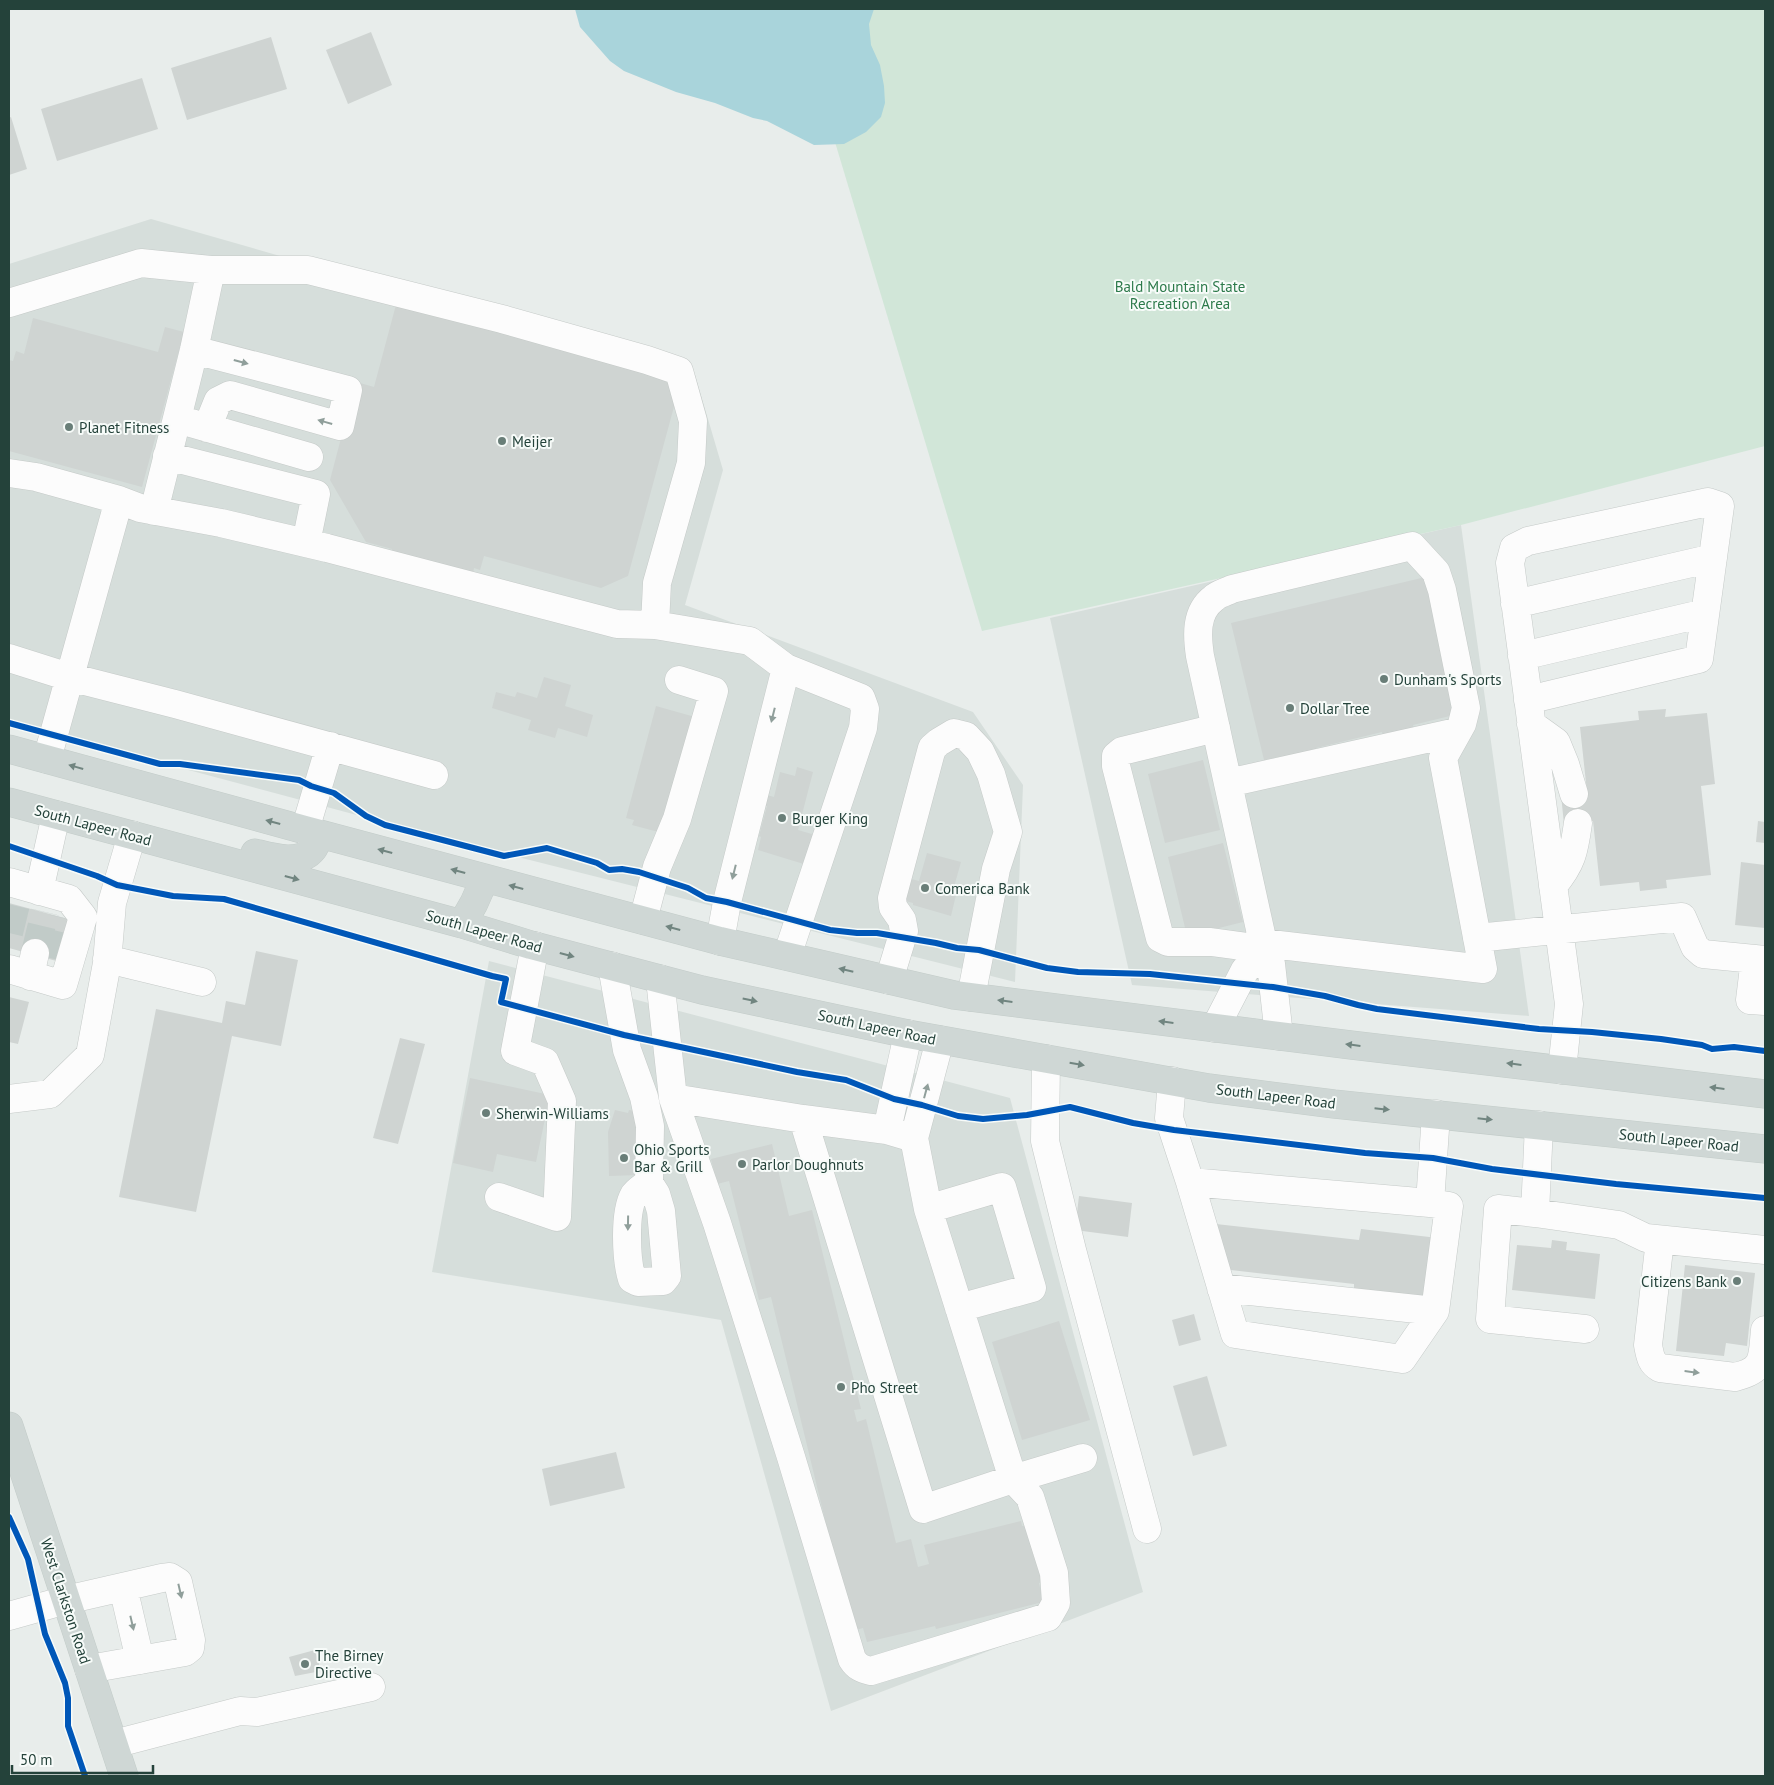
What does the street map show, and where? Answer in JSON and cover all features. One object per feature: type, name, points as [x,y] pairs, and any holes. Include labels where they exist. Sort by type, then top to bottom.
[{"type":"main road","points":[[9,749],[720,941],[971,997],[1765,1094]]},
{"type":"main road","name":"South Lapeer Road","points":[[9,802],[660,979],[711,992],[908,1034],[1172,1081],[1334,1104],[1765,1149]]},
{"type":"main road","points":[[49,813],[81,806],[268,856],[286,859],[300,858],[312,850],[313,832]]},
{"type":"main road","points":[[462,924],[485,878]]},
{"type":"main road","name":"West Clarkston Road","points":[[9,1426],[124,1776]]},
{"type":"street","points":[[9,303],[141,263],[211,270],[308,270],[502,319],[647,360],[679,371],[693,421],[692,462],[657,583],[655,625]]},
{"type":"street","points":[[154,510],[194,350],[211,270]]},
{"type":"street","points":[[194,350],[348,390],[340,426],[230,396],[218,401],[207,428]]},
{"type":"street","points":[[177,419],[309,457]]},
{"type":"street","points":[[168,456],[316,494],[306,544]]},
{"type":"street","points":[[9,472],[36,476],[140,508],[221,523],[618,624],[655,625],[750,641],[786,668],[861,698],[865,708],[863,728],[787,956]]},
{"type":"street","points":[[47,759],[118,500]]},
{"type":"street","points":[[1530,712],[1699,659],[1720,506],[1708,502],[1528,541],[1514,548],[1510,563],[1569,1004],[1562,1070]]},
{"type":"street","points":[[1216,728],[1122,750],[1116,756],[1116,766],[1160,938],[1168,942],[1211,942],[1263,949],[1483,969],[1443,758],[1462,724],[1466,708],[1442,590],[1436,572],[1412,546],[1232,589],[1214,598],[1200,616],[1198,636],[1200,656],[1216,728],[1263,949],[1271,964],[1279,1036]]},
{"type":"street","points":[[1515,604],[1712,558]]},
{"type":"street","points":[[1522,656],[1705,613]]},
{"type":"street","points":[[9,658],[69,677],[434,775]]},
{"type":"street","points":[[720,941],[727,902],[786,668]]},
{"type":"street","points":[[643,920],[657,867],[677,819],[714,692],[678,680]]},
{"type":"street","points":[[1530,712],[1556,742],[1574,794]]},
{"type":"street","points":[[1228,784],[1457,732]]},
{"type":"street","points":[[890,980],[904,931],[902,920],[893,907],[892,898],[932,748],[954,733],[966,736],[980,751],[991,774],[1008,832],[996,868],[971,997]]},
{"type":"street","points":[[313,832],[330,746]]},
{"type":"street","points":[[36,968],[64,985],[83,917],[39,898],[49,813]]},
{"type":"street","points":[[1553,886],[1566,869],[1575,850],[1578,823]]},
{"type":"street","points":[[9,1099],[50,1094],[90,1055],[107,959],[112,903],[132,835]]},
{"type":"street","points":[[1477,938],[1682,917],[1695,948],[1703,954],[1760,959],[1750,1000],[1765,1001]]},
{"type":"street","points":[[499,1197],[556,1217],[562,1101],[545,1062],[515,1051],[534,946]]},
{"type":"street","points":[[1214,1028],[1245,970],[1263,949]]},
{"type":"street","points":[[107,959],[202,982]]},
{"type":"street","points":[[612,966],[626,1050],[644,1097],[650,1126],[649,1183]]},
{"type":"street","points":[[660,979],[673,1098],[717,1222],[852,1659],[855,1665],[871,1671],[1048,1617],[1056,1603],[1054,1572],[1030,1497],[1013,1479],[928,1209],[914,1138],[940,1040]]},
{"type":"street","points":[[887,1130],[908,1034]]},
{"type":"street","points":[[1046,1059],[1045,1142],[1147,1529]]},
{"type":"street","points":[[1172,1081],[1169,1118],[1235,1334],[1402,1359],[1435,1311],[1449,1206],[1190,1182]]},
{"type":"street","points":[[673,1098],[803,1119],[887,1130],[914,1138]]},
{"type":"street","points":[[1430,1203],[1436,1114]]},
{"type":"street","points":[[803,1119],[923,1509],[1083,1458]]},
{"type":"street","points":[[1535,1213],[1539,1125]]},
{"type":"street","points":[[928,1209],[1002,1187],[1032,1288],[959,1308]]},
{"type":"street","points":[[1585,1329],[1490,1319],[1498,1209],[1618,1225],[1646,1238],[1765,1250]]},
{"type":"street","points":[[1660,1240],[1648,1345],[1654,1365],[1660,1368],[1735,1377],[1746,1375],[1758,1368],[1762,1358],[1765,1330]]},
{"type":"street","points":[[1221,1288],[1435,1311]]},
{"type":"street","points":[[9,1616],[66,1600],[162,1578],[170,1578],[178,1582],[191,1640],[190,1648],[185,1652],[89,1669]]},
{"type":"street","points":[[123,1587],[140,1660]]},
{"type":"street","points":[[114,1744],[240,1711],[257,1712],[371,1687]]},
{"type":"shaded area","points":[[151,219],[695,375],[723,470],[685,605],[973,712],[1023,785],[1015,982],[450,840],[9,722],[9,264]]},
{"type":"shaded area","points":[[1461,525],[1529,1016],[1132,985],[1050,618]]},
{"type":"shaded area","points":[[489,961],[1010,1098],[1143,1592],[831,1711],[721,1320],[432,1272]]},
{"type":"green space","name":"Bald Mountain State Recreation Area","points":[[795,9],[1765,9],[1765,446],[1461,525],[982,631]]},
{"type":"water","points":[[575,9],[874,9],[869,24],[871,45],[880,65],[884,86],[885,103],[881,117],[866,132],[844,144],[814,145],[767,121],[676,92],[624,71],[610,61],[580,27]]},
{"type":"building","points":[[371,32],[392,85],[348,104],[326,50]]},
{"type":"building","points":[[271,37],[287,89],[187,120],[171,68]]},
{"type":"building","points":[[142,78],[158,129],[57,161],[41,109]]},
{"type":"building","points":[[11,117],[27,169],[9,175],[9,118]]},
{"type":"building","name":"Meijer","points":[[397,301],[667,376],[675,403],[628,576],[601,588],[484,556],[480,570],[474,568],[473,573],[391,551],[392,549],[366,542],[330,480],[355,385],[359,387],[360,383],[374,387]]},
{"type":"building","points":[[33,318],[158,352],[165,327],[184,332],[142,487],[9,451],[9,360],[13,361],[16,351],[24,354]]},
{"type":"building","points":[[1430,576],[1462,713],[1413,725],[1414,728],[1383,736],[1382,732],[1316,748],[1316,751],[1284,759],[1283,756],[1264,760],[1231,623]]},
{"type":"building","points":[[544,677],[571,685],[565,706],[593,715],[587,737],[558,728],[555,738],[528,730],[531,720],[492,708],[496,692],[515,697],[517,692],[537,698]]},
{"type":"building","points":[[656,706],[695,717],[666,834],[632,825],[634,820],[626,818]]},
{"type":"building","points":[[1666,709],[1665,717],[1707,713],[1715,784],[1701,786],[1711,875],[1666,880],[1667,888],[1640,891],[1639,882],[1600,886],[1593,821],[1564,824],[1561,795],[1587,792],[1580,727],[1639,720],[1638,711]]},
{"type":"building","points":[[1203,760],[1220,830],[1165,843],[1148,774]]},
{"type":"building","name":"Burger King","points":[[797,767],[813,772],[798,830],[815,835],[807,865],[758,850],[761,837],[759,836],[767,806],[764,806],[767,795],[774,797],[780,772],[795,776]]},
{"type":"building","points":[[1758,821],[1765,822],[1765,843],[1756,842]]},
{"type":"building","points":[[1223,843],[1243,922],[1187,936],[1168,857]]},
{"type":"building","name":"Comerica Bank","points":[[927,853],[961,862],[952,894],[956,895],[951,916],[894,898],[900,876],[919,881]]},
{"type":"building","points":[[1741,862],[1765,865],[1765,928],[1735,925]]},
{"type":"building","points":[[9,903],[72,920],[60,962],[9,948]]},
{"type":"building","points":[[256,951],[298,960],[281,1046],[232,1036],[196,1212],[119,1197],[156,1009],[222,1023],[226,1001],[245,1005]]},
{"type":"building","points":[[9,997],[29,1002],[18,1044],[9,1042]]},
{"type":"building","points":[[400,1038],[425,1044],[398,1144],[373,1138]]},
{"type":"building","points":[[470,1078],[550,1095],[536,1162],[497,1154],[493,1172],[453,1163]]},
{"type":"building","name":"Ohio Sports Bar & Grill","points":[[615,1110],[628,1113],[629,1110],[641,1112],[639,1175],[609,1176],[608,1132]]},
{"type":"building","points":[[772,1144],[789,1216],[812,1210],[861,1409],[854,1410],[857,1422],[866,1419],[896,1543],[911,1539],[918,1567],[929,1564],[924,1545],[1021,1521],[1022,1526],[1032,1524],[1046,1581],[1039,1583],[1043,1602],[936,1629],[935,1626],[867,1642],[863,1628],[852,1631],[771,1297],[759,1300],[729,1181],[717,1184],[711,1159]]},
{"type":"building","points":[[1079,1196],[1132,1203],[1128,1237],[1075,1230]]},
{"type":"building","points":[[1207,1223],[1359,1240],[1361,1229],[1438,1238],[1428,1301],[1354,1292],[1354,1284],[1222,1269]]},
{"type":"building","points":[[1552,1240],[1567,1242],[1566,1250],[1600,1254],[1595,1299],[1512,1290],[1517,1245],[1551,1248]]},
{"type":"building","points":[[1685,1265],[1755,1273],[1747,1346],[1726,1343],[1724,1356],[1676,1351]]},
{"type":"building","points":[[1194,1314],[1201,1340],[1179,1346],[1172,1320]]},
{"type":"building","points":[[1059,1321],[1090,1420],[1022,1440],[992,1342]]},
{"type":"building","points":[[1207,1376],[1227,1446],[1193,1456],[1173,1386]]},
{"type":"building","points":[[616,1452],[625,1488],[550,1506],[542,1469]]},
{"type":"building","name":"The Birney Directive","points":[[315,1650],[321,1671],[295,1676],[289,1657]]},
{"type":"tunnel","points":[[9,933],[16,904]]},
{"type":"tunnel","points":[[35,953],[45,912]]},
{"type":"tunnel","points":[[54,959],[64,918]]},
{"type":"cycle path","points":[[9,723],[160,764],[180,764],[299,780],[334,793],[366,816],[385,825],[504,856],[547,848],[597,863],[609,870],[622,869],[639,872],[688,888],[706,898],[830,930],[877,933],[957,948],[979,950],[1047,968],[1078,972],[1150,974],[1273,987],[1325,996],[1377,1009],[1539,1029],[1661,1039],[1702,1045],[1712,1049],[1734,1047],[1765,1051]]},
{"type":"cycle path","points":[[9,846],[97,876],[117,885],[173,896],[224,899],[506,979],[501,1002],[624,1035],[797,1072],[846,1080],[894,1099],[958,1116],[983,1119],[1027,1115],[1070,1107],[1133,1123],[1174,1130],[1365,1153],[1433,1158],[1492,1169],[1616,1184],[1765,1198]]},
{"type":"cycle path","points":[[9,1517],[28,1559],[45,1634],[65,1683],[68,1698],[68,1726],[85,1776]]},
{"type":"place","name":"Planet Fitness","points":[[69,427]]},
{"type":"place","name":"Meijer","points":[[502,441]]},
{"type":"place","name":"Dunham's Sports","points":[[1384,679]]},
{"type":"place","name":"Dollar Tree","points":[[1290,708]]},
{"type":"place","name":"Burger King","points":[[782,818]]},
{"type":"place","name":"Comerica Bank","points":[[925,888]]},
{"type":"place","name":"Sherwin-Williams","points":[[486,1113]]},
{"type":"place","name":"Ohio Sports Bar & Grill","points":[[624,1158]]},
{"type":"place","name":"Parlor Doughnuts","points":[[742,1164]]},
{"type":"place","name":"Citizens Bank","points":[[1737,1281]]},
{"type":"place","name":"Pho Street","points":[[841,1387]]},
{"type":"place","name":"The Birney Directive","points":[[305,1664]]}]
